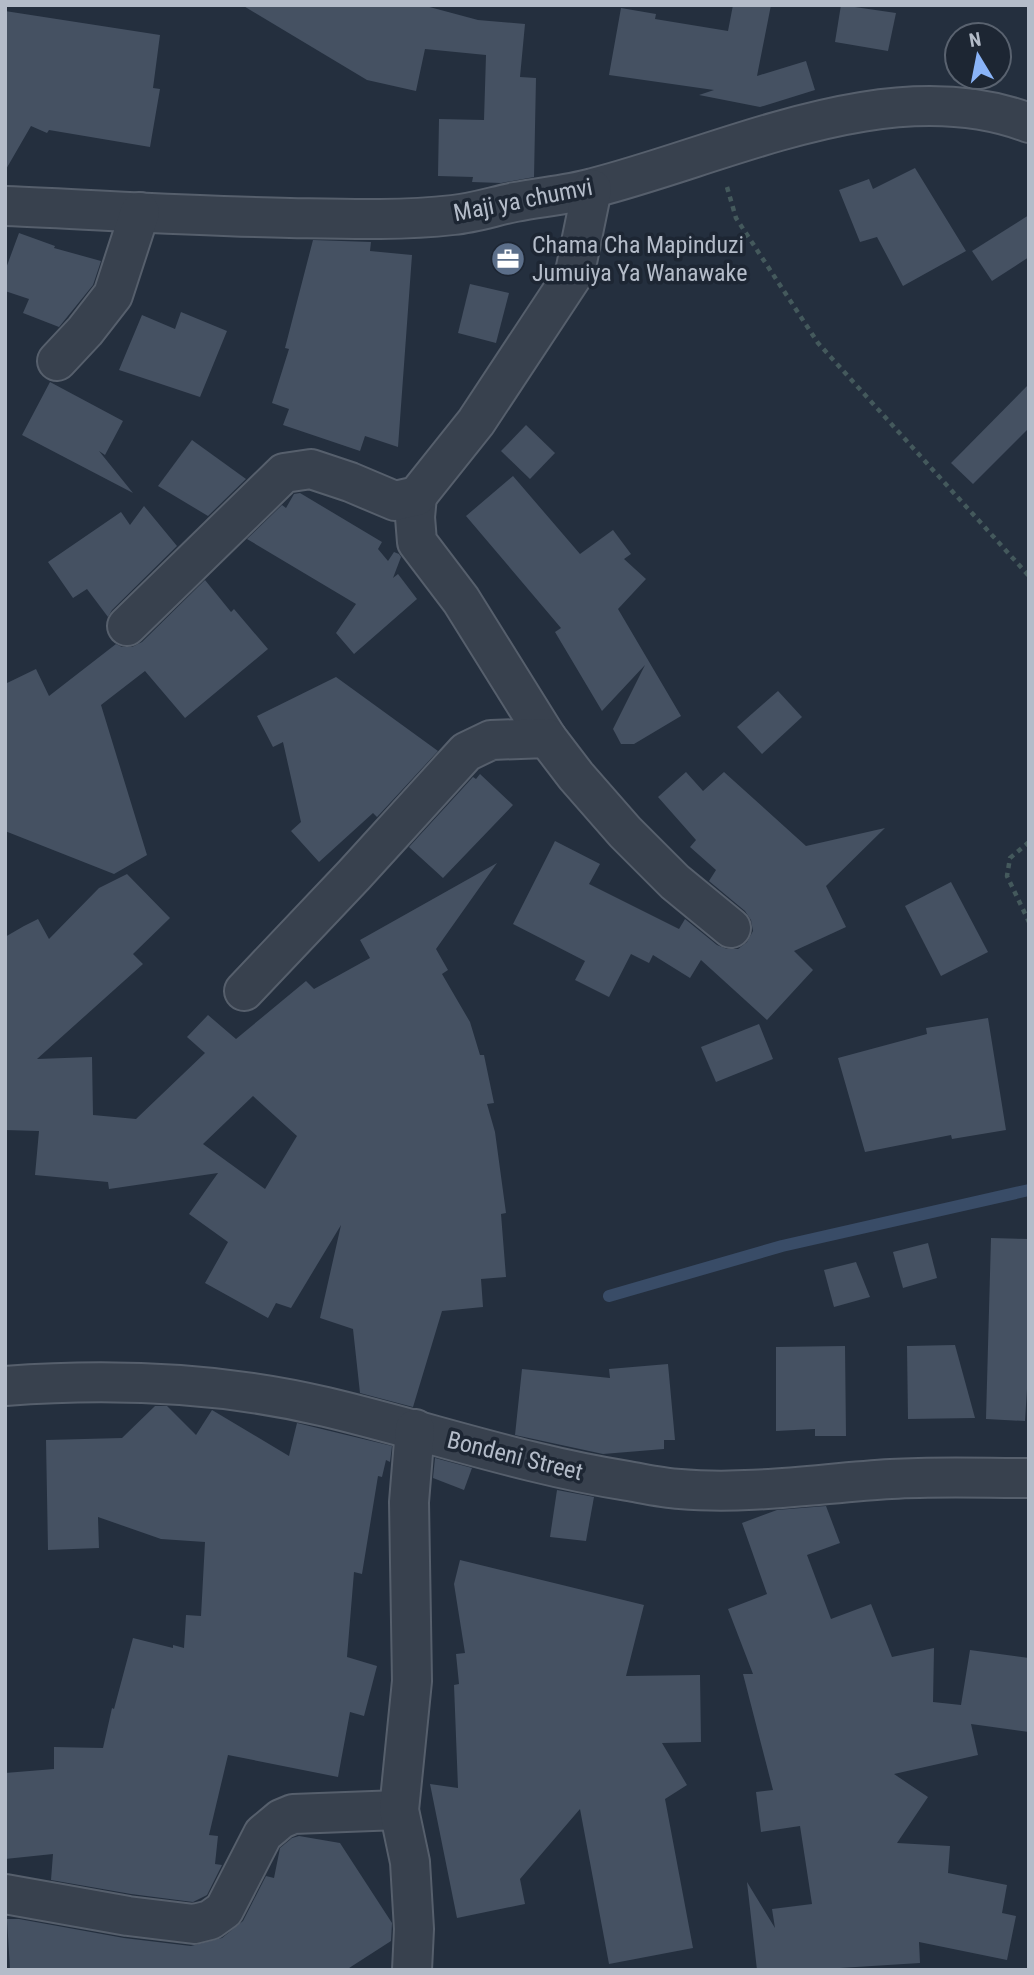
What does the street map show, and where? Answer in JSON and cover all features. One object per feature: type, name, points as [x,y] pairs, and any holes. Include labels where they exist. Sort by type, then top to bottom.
[{"type":"street","name":"Maji ya chumvi","points":[[5,206],[383,219],[455,215],[592,189],[716,149],[813,122],[863,112],[914,107],[981,108],[1029,123]]},
{"type":"street","points":[[592,189],[575,272],[475,422],[417,496],[417,542],[461,600],[547,738],[576,776],[625,832],[675,882],[731,928]]},
{"type":"street","points":[[57,361],[113,295],[140,212]]},
{"type":"street","points":[[127,625],[284,473],[311,469],[395,501],[417,496]]},
{"type":"street","points":[[244,991],[354,876],[466,752],[491,740],[547,738]]},
{"type":"street","name":"Bondeni Street","points":[[5,1386],[48,1383],[190,1384],[274,1396],[415,1429],[492,1452],[587,1475],[680,1489],[735,1490],[894,1478],[1029,1478]]},
{"type":"street","points":[[412,1970],[414,1929],[410,1862],[399,1810],[412,1681],[409,1503],[415,1429]]},
{"type":"street","points":[[5,1894],[128,1916],[194,1924],[210,1920],[224,1910],[263,1834],[281,1819],[293,1814],[399,1810]]},
{"type":"path","points":[[716,149],[736,218],[818,343],[1029,576]]},
{"type":"path","points":[[1029,842],[1010,858],[1007,876],[1029,922]]},
{"type":"building","points":[[242,5],[422,5],[478,20],[525,24],[520,77],[536,78],[534,177],[501,183],[472,182],[473,177],[438,176],[439,119],[484,120],[486,55],[425,49],[416,91],[367,80]]},
{"type":"building","points":[[733,5],[771,5],[757,76],[806,61],[815,90],[760,107],[699,95],[714,90],[609,75],[621,8],[656,14],[655,19],[728,31]]},
{"type":"building","points":[[841,5],[896,13],[888,51],[835,42]]},
{"type":"building","points":[[5,11],[160,35],[153,88],[160,89],[150,147],[49,130],[47,133],[31,126],[5,171]]},
{"type":"building","points":[[915,168],[966,251],[903,286],[877,237],[860,242],[839,190],[869,179],[873,189]]},
{"type":"building","points":[[1029,215],[1029,257],[992,281],[972,251]]},
{"type":"building","points":[[19,233],[55,246],[54,248],[101,261],[93,285],[59,327],[23,313],[29,299],[5,291],[5,271]]},
{"type":"building","points":[[313,240],[371,242],[370,251],[412,255],[398,447],[365,436],[360,451],[283,425],[289,409],[272,403],[289,349],[285,348]]},
{"type":"building","points":[[470,284],[509,293],[496,343],[458,333]]},
{"type":"building","points":[[181,312],[227,331],[200,397],[119,370],[142,315],[175,329]]},
{"type":"building","points":[[50,382],[123,421],[105,455],[99,451],[133,493],[22,435]]},
{"type":"building","points":[[1029,384],[1029,428],[973,484],[951,463]]},
{"type":"building","points":[[526,425],[555,453],[530,479],[501,451]]},
{"type":"building","points":[[192,440],[246,479],[208,516],[158,486]]},
{"type":"building","points":[[513,476],[580,554],[613,530],[631,554],[624,559],[646,579],[618,609],[681,716],[634,744],[621,744],[613,729],[645,665],[602,711],[555,632],[561,628],[466,516]]},
{"type":"building","points":[[300,493],[382,542],[378,549],[388,561],[394,552],[399,554],[401,557],[393,578],[398,574],[417,599],[354,654],[336,633],[356,604],[247,539],[282,505],[286,508],[294,494]]},
{"type":"building","points":[[144,506],[177,546],[108,617],[87,589],[73,598],[48,562],[121,512],[130,525]]},
{"type":"building","points":[[205,580],[231,612],[234,609],[268,649],[185,718],[145,671],[101,705],[147,855],[114,874],[5,831],[5,684],[36,669],[49,696],[116,644],[132,647],[142,642]]},
{"type":"building","points":[[336,677],[438,751],[377,817],[373,813],[319,862],[291,831],[301,822],[283,742],[273,747],[257,716]]},
{"type":"building","points":[[778,691],[802,717],[762,754],[737,727]]},
{"type":"building","points":[[686,772],[703,791],[724,772],[806,846],[885,828],[826,886],[846,927],[794,951],[813,970],[767,1020],[701,960],[690,978],[653,955],[649,963],[631,954],[609,997],[575,980],[585,961],[513,924],[555,841],[600,864],[589,884],[679,929],[685,919],[717,945],[727,949],[738,949],[747,942],[753,931],[751,920],[745,911],[709,881],[716,870],[690,847],[696,840],[658,797]]},
{"type":"building","points":[[480,774],[513,805],[443,878],[409,847],[473,777],[476,779]]},
{"type":"building","points":[[497,863],[436,949],[448,970],[442,974],[470,1022],[480,1055],[484,1055],[494,1103],[487,1104],[495,1132],[506,1213],[501,1214],[506,1277],[481,1279],[483,1307],[442,1311],[413,1407],[360,1393],[353,1329],[320,1318],[341,1225],[291,1308],[276,1303],[268,1318],[205,1283],[228,1242],[189,1214],[218,1173],[109,1189],[108,1182],[35,1175],[39,1131],[5,1130],[5,937],[24,926],[38,919],[49,939],[99,888],[127,874],[170,918],[133,954],[143,964],[37,1059],[92,1057],[93,1115],[136,1119],[205,1053],[187,1037],[208,1015],[236,1039],[306,981],[314,989],[370,958],[360,940]],"holes":[[[253,1096],[297,1136],[265,1189],[203,1144]]]},
{"type":"building","points":[[951,882],[988,952],[941,976],[905,906]]},
{"type":"building","points":[[988,1018],[1006,1130],[952,1139],[951,1135],[865,1152],[838,1058],[927,1034],[926,1028]]},
{"type":"building","points":[[759,1024],[773,1059],[716,1082],[701,1047]]},
{"type":"building","points":[[991,1238],[1029,1239],[1029,1356],[1025,1421],[986,1419]]},
{"type":"building","points":[[928,1243],[937,1278],[903,1288],[893,1252]]},
{"type":"building","points":[[856,1262],[870,1297],[834,1307],[824,1270]]},
{"type":"building","points":[[955,1345],[975,1418],[908,1419],[907,1346]]},
{"type":"building","points":[[845,1346],[846,1436],[815,1436],[815,1429],[776,1431],[776,1347]]},
{"type":"building","points":[[668,1364],[675,1440],[664,1440],[664,1449],[603,1454],[515,1435],[522,1369],[610,1378],[609,1369]]},
{"type":"building","points":[[155,1406],[167,1406],[196,1435],[212,1410],[289,1456],[297,1423],[392,1446],[390,1462],[386,1460],[382,1477],[378,1476],[362,1574],[354,1572],[347,1657],[377,1666],[364,1716],[350,1712],[338,1777],[228,1755],[209,1835],[218,1836],[215,1864],[222,1865],[207,1895],[193,1902],[51,1880],[53,1854],[5,1859],[5,1773],[54,1769],[54,1747],[103,1748],[133,1638],[173,1648],[173,1645],[184,1648],[186,1615],[201,1616],[205,1542],[161,1539],[98,1517],[99,1548],[48,1550],[46,1440],[122,1438]]},
{"type":"building","points":[[435,1458],[472,1468],[464,1490],[433,1478]]},
{"type":"building","points":[[557,1490],[594,1497],[586,1541],[550,1537]]},
{"type":"building","points":[[826,1506],[840,1543],[807,1555],[831,1619],[871,1604],[892,1657],[934,1648],[933,1702],[961,1705],[970,1650],[1029,1658],[1029,1732],[971,1724],[978,1755],[894,1774],[928,1797],[897,1843],[950,1846],[948,1873],[1007,1885],[1002,1913],[1016,1916],[1007,1960],[919,1942],[920,1963],[840,1970],[757,1970],[747,1882],[775,1928],[772,1909],[812,1904],[800,1826],[761,1832],[756,1792],[773,1790],[743,1674],[753,1674],[728,1609],[767,1594],[742,1523],[777,1510]]},
{"type":"building","points":[[460,1560],[644,1605],[626,1676],[700,1675],[701,1742],[662,1743],[687,1785],[665,1799],[693,1948],[609,1964],[580,1809],[520,1879],[525,1904],[457,1918],[430,1784],[458,1788],[454,1685],[459,1684],[456,1654],[465,1653],[454,1584]]},
{"type":"building","points":[[299,1836],[340,1843],[392,1923],[391,1941],[346,1970],[10,1970],[7,1919],[191,1946],[222,1938],[243,1921],[266,1876],[274,1878],[280,1848]]},
{"type":"waterway","points":[[609,1296],[782,1246],[1029,1190]]},
{"type":"place","name":"Chama Cha Mapinduzi Jumuiya Ya Wanawake","points":[[508,259]]}]
